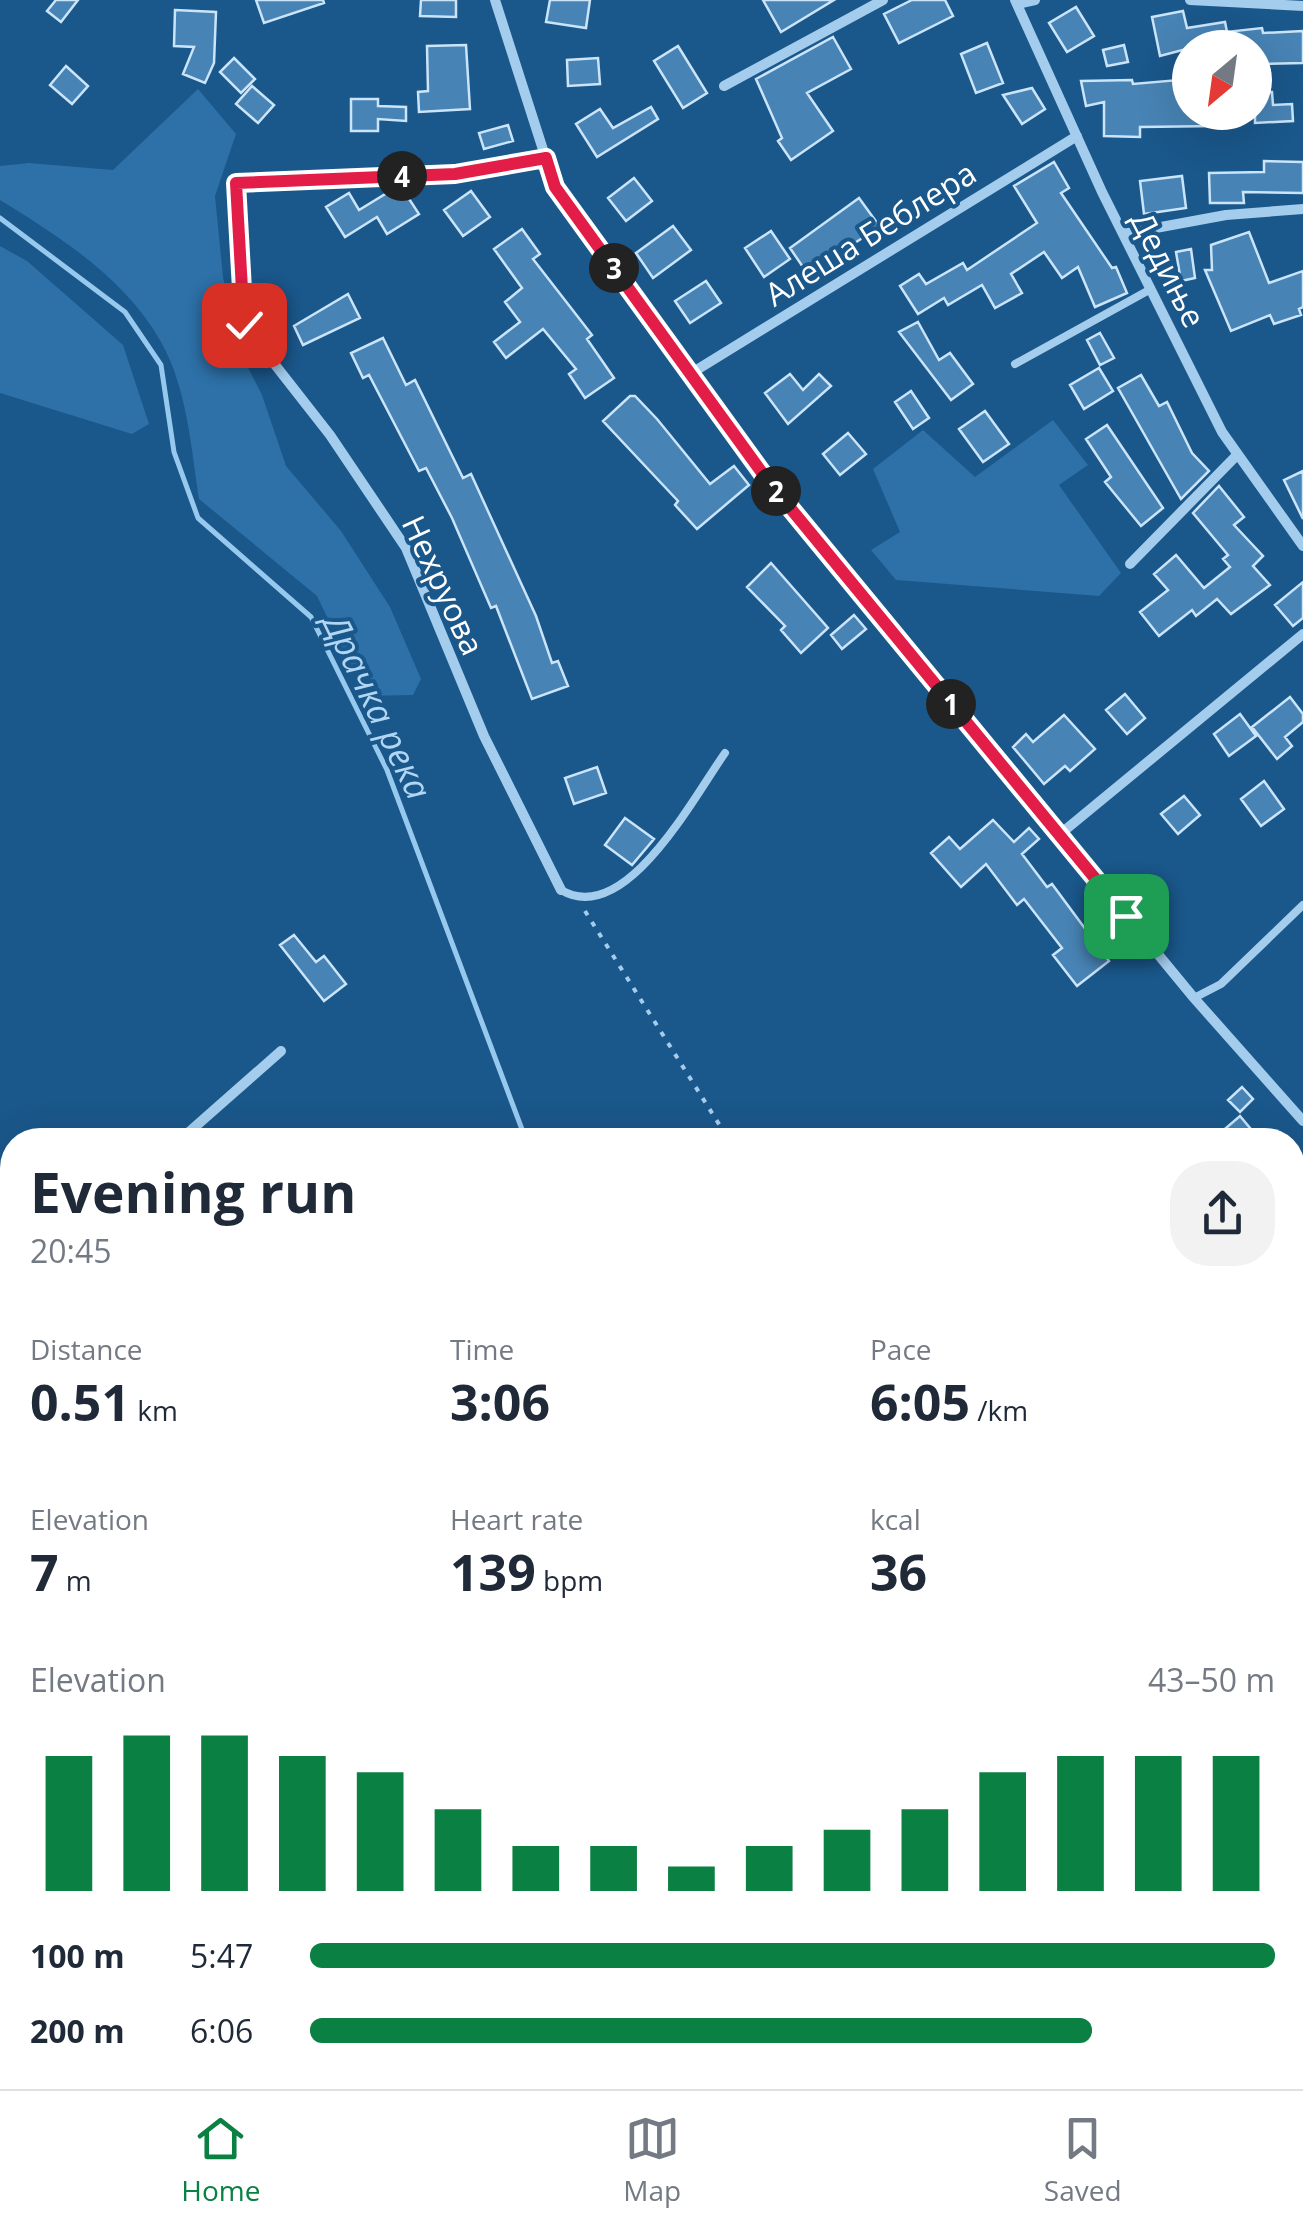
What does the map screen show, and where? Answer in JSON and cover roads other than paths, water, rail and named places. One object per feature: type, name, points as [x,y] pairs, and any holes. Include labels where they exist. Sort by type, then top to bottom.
[{"type":"street","points":[[496,0],[555,187],[768,481],[1194,998],[1303,1121]]},
{"type":"street","points":[[724,86],[883,0]]},
{"type":"street","points":[[1016,2],[1035,0]]},
{"type":"street","points":[[1190,0],[1303,6]]},
{"type":"street","name":"Дедиње","points":[[1016,2],[1124,234],[1238,456],[1302,542]]},
{"type":"street","name":"Алеша Беблера","points":[[690,374],[1077,136]]},
{"type":"street","name":"Нехруова","points":[[546,158],[455,174],[236,183],[244,325],[330,435],[406,548],[484,736],[561,890]]},
{"type":"street","points":[[1124,234],[1226,215],[1303,209]]},
{"type":"street","points":[[1130,564],[1238,456]]},
{"type":"street","points":[[1059,835],[1303,634]]},
{"type":"street","points":[[194,1128],[281,1051]]},
{"type":"lane","points":[[1015,364],[1151,289]]},
{"type":"lane","points":[[561,890],[578,900],[603,896],[630,881],[726,754]]},
{"type":"lane","points":[[1194,998],[1221,984],[1303,905]]},
{"type":"waterway","name":"Драчка река","points":[[0,218],[125,312],[161,365],[174,452],[198,518],[311,617],[387,770],[521,1128]]}]
